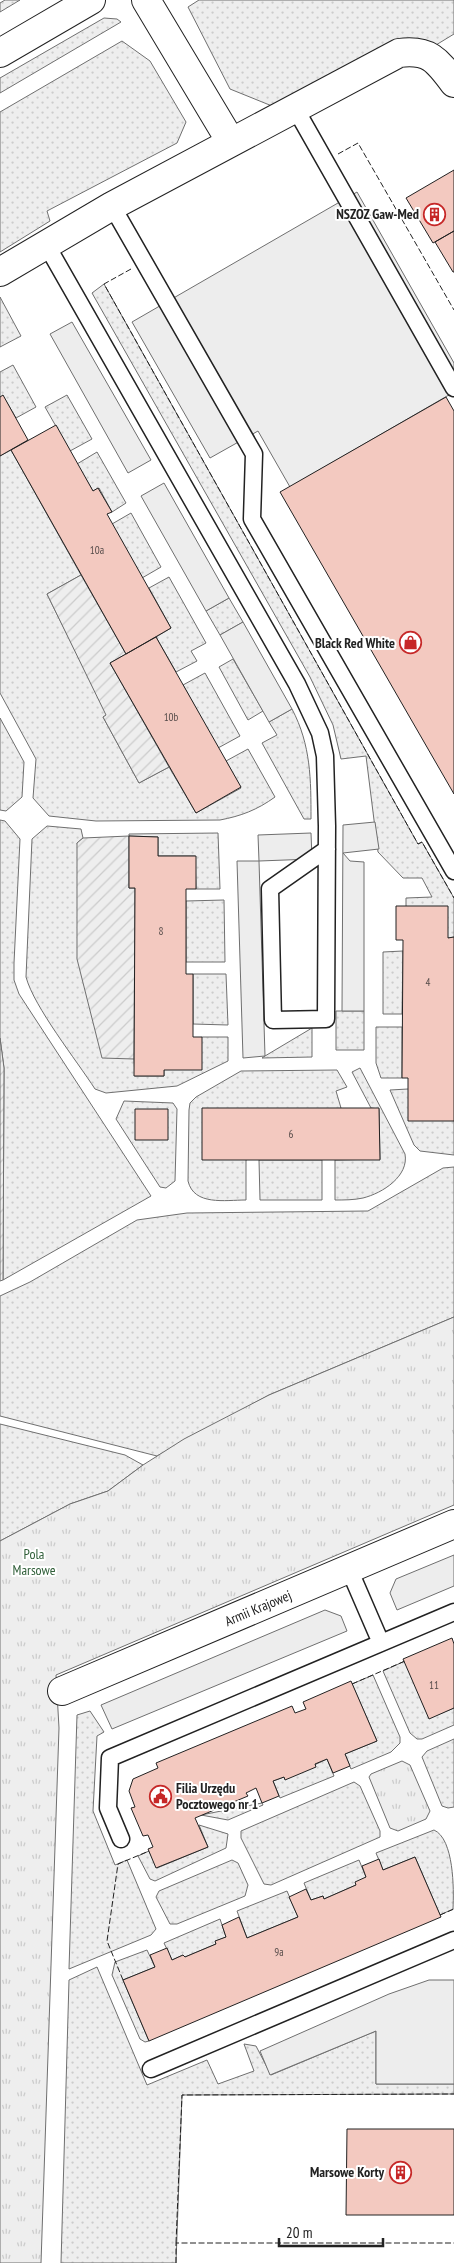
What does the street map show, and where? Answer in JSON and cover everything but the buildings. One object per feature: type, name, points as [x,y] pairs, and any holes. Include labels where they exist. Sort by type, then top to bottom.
[{"type":"street","points":[[0,53],[91,0]]},
{"type":"street","points":[[146,0],[231,142]]},
{"type":"street","points":[[0,272],[112,206],[399,53],[422,52],[430,56],[454,83]]},
{"type":"street","name":"Armii Krajowej","points":[[62,1691],[454,1524]]},
{"type":"lane","points":[[294,108],[454,388]]},
{"type":"lane","points":[[112,206],[254,454],[252,519],[454,871]]},
{"type":"lane","points":[[46,244],[310,710],[320,733],[325,756],[327,849],[326,1019],[273,1020],[270,889],[327,849]]},
{"type":"lane","points":[[349,1569],[381,1642]]},
{"type":"lane","points":[[121,1839],[108,1808],[110,1758],[454,1612]]},
{"type":"lane","points":[[151,2069],[454,1940]]},
{"type":"green space","points":[[5,0],[20,0],[0,12],[0,3]]},
{"type":"green space","points":[[199,0],[454,0],[454,34],[431,48],[277,108],[230,89],[188,7]]},
{"type":"green space","points":[[104,18],[117,19],[121,22],[0,93],[0,78]]},
{"type":"green space","points":[[122,41],[150,61],[186,122],[177,143],[47,211],[50,221],[0,252],[0,112]]},
{"type":"green space","points":[[104,284],[418,844],[422,842],[454,898],[454,937],[448,938],[406,906],[406,898],[432,897],[422,878],[403,878],[378,852],[366,756],[341,759],[333,725],[310,677],[92,293]]},
{"type":"green space","points":[[0,297],[21,336],[0,347]]},
{"type":"green space","points":[[13,365],[36,407],[16,418],[3,396],[0,397],[0,372]]},
{"type":"green space","points":[[67,395],[92,439],[70,451],[45,407]]},
{"type":"green space","points":[[11,450],[81,575],[47,594],[107,715],[103,717],[139,783],[169,767],[196,813],[241,788],[226,761],[248,749],[275,797],[249,812],[220,820],[96,821],[49,816],[33,798],[36,759],[0,693],[0,456]]},
{"type":"green space","points":[[97,452],[126,503],[112,512],[99,488],[93,491],[77,464]]},
{"type":"green space","points":[[131,513],[161,567],[142,578],[112,524]]},
{"type":"green space","points":[[81,575],[126,654],[110,663],[169,767],[139,783],[103,717],[106,715],[47,594]]},
{"type":"green space","points":[[169,577],[206,643],[191,651],[197,661],[176,672],[156,637],[171,628],[149,588]]},
{"type":"green space","points":[[229,598],[243,622],[220,635],[206,611]]},
{"type":"green space","points":[[233,659],[263,711],[248,720],[219,667]]},
{"type":"green space","points":[[205,673],[240,736],[218,748],[183,685]]},
{"type":"green space","points":[[292,709],[303,736],[309,763],[311,819],[304,819],[262,743],[277,735],[269,722]]},
{"type":"green space","points":[[0,718],[24,762],[22,797],[6,811],[0,810]]},
{"type":"green space","points":[[0,820],[5,821],[20,839],[14,963],[14,980],[19,994],[151,1196],[3,1280],[4,1068],[0,1038]]},
{"type":"green space","points":[[47,826],[81,829],[83,838],[77,843],[134,1059],[135,1076],[164,1076],[164,1070],[202,1037],[228,1037],[228,1061],[177,1086],[106,1093],[95,1089],[47,1018],[26,977],[32,839]]},
{"type":"green space","points":[[218,833],[220,889],[196,889],[195,856],[158,856],[158,837],[129,836],[129,834]]},
{"type":"green space","points":[[129,836],[129,888],[135,888],[134,1059],[102,1058],[77,959],[77,843],[83,838]]},
{"type":"green space","points":[[224,900],[225,962],[186,962],[186,901]]},
{"type":"green space","points":[[403,951],[402,1014],[383,1014],[383,952]]},
{"type":"green space","points":[[193,974],[226,974],[228,1025],[193,1024]]},
{"type":"green space","points":[[336,1011],[364,1011],[364,1050],[336,1050]]},
{"type":"green space","points":[[376,1027],[402,1027],[402,1078],[381,1078],[376,1063]]},
{"type":"green space","points":[[312,1028],[312,1057],[262,1058],[265,1056]]},
{"type":"green space","points":[[0,1038],[4,1068],[3,1280],[0,1281]]},
{"type":"green space","points":[[360,1068],[405,1154],[405,1162],[399,1176],[379,1192],[360,1199],[335,1200],[335,1160],[380,1159],[379,1109],[371,1108],[352,1072]]},
{"type":"green space","points":[[337,1070],[347,1087],[336,1091],[341,1108],[246,1160],[246,1200],[211,1200],[197,1195],[191,1189],[188,1181],[189,1110],[190,1103],[196,1097],[241,1071]]},
{"type":"green space","points":[[408,1089],[454,1121],[454,1155],[420,1151],[414,1145],[390,1090]]},
{"type":"green space","points":[[124,1101],[173,1103],[177,1109],[175,1181],[166,1188],[160,1187],[116,1119]]},
{"type":"green space","points":[[259,1160],[322,1160],[322,1200],[260,1200]]},
{"type":"green space","points":[[454,1167],[454,1317],[269,1395],[157,1456],[0,1416],[0,1296],[30,1282],[137,1220],[187,1213],[368,1211],[443,1168]]},
{"type":"green space","name":"Pola Marsowe","points":[[454,1317],[454,1505],[56,1675],[59,1728],[41,2263],[0,2263],[0,1541],[70,1504],[108,1491],[143,1465],[184,1439],[269,1395]]},
{"type":"green space","points":[[0,1424],[125,1455],[143,1465],[108,1491],[70,1504],[0,1541]]},
{"type":"green space","points":[[405,1661],[429,1718],[454,1708],[454,1725],[422,1739],[417,1739],[410,1733],[383,1671]]},
{"type":"green space","points":[[373,1675],[400,1737],[400,1743],[391,1752],[351,1769],[345,1754],[377,1741],[352,1684]]},
{"type":"green space","points":[[90,1711],[104,1732],[97,1736],[93,1811],[115,1865],[127,1860],[156,1929],[151,1935],[69,1969],[77,1715]]},
{"type":"green space","points":[[454,1739],[454,1807],[448,1808],[442,1806],[422,1757],[427,1751]]},
{"type":"green space","points":[[327,1759],[334,1776],[280,1798],[273,1781],[284,1777],[285,1779]]},
{"type":"green space","points":[[402,1761],[410,1765],[430,1811],[426,1819],[398,1831],[390,1828],[369,1777],[371,1774]]},
{"type":"green space","points":[[354,1782],[360,1786],[380,1831],[380,1837],[271,1885],[264,1884],[241,1838],[241,1831]]},
{"type":"green space","points":[[262,1803],[263,1805],[228,1820],[201,1815]]},
{"type":"green space","points":[[199,1825],[228,1834],[226,1848],[155,1881],[150,1879],[138,1856],[149,1851],[157,1868],[208,1847]]},
{"type":"green space","points":[[434,1830],[441,1835],[446,1843],[453,1878],[453,1909],[440,1915],[415,1857],[383,1870],[376,1853]]},
{"type":"green space","points":[[232,1860],[238,1863],[248,1885],[245,1896],[177,1924],[170,1924],[156,1897],[159,1891]]},
{"type":"green space","points":[[359,1860],[366,1877],[356,1885],[324,1899],[323,1896],[311,1900],[304,1883]]},
{"type":"green space","points":[[287,1891],[298,1917],[247,1938],[237,1911]]},
{"type":"green space","points":[[220,1919],[226,1937],[216,1941],[216,1944],[185,1957],[183,1955],[172,1960],[164,1943]]},
{"type":"green space","points":[[147,1950],[155,1967],[123,1980],[149,2041],[145,2042],[140,2039],[112,1975],[115,1962]]},
{"type":"green space","points":[[97,1967],[147,2085],[207,2060],[218,2084],[254,2071],[244,2044],[256,2046],[271,2075],[376,2031],[376,2084],[454,2084],[454,2094],[182,2095],[176,2263],[61,2263],[69,1980]]},
{"type":"shaded area","points":[[357,192],[454,363],[454,392],[290,487],[258,431],[210,458],[132,322]]},
{"type":"shaded area","points":[[72,322],[151,460],[128,473],[50,334]]},
{"type":"shaded area","points":[[164,483],[229,598],[206,611],[141,496]]},
{"type":"shaded area","points":[[243,622],[292,709],[269,722],[220,635]]},
{"type":"shaded area","points":[[375,822],[379,849],[343,853],[350,861],[364,862],[364,1011],[342,1011],[343,825]]},
{"type":"shaded area","points":[[311,833],[312,859],[259,861],[258,835]]},
{"type":"shaded area","points":[[237,861],[259,861],[265,1056],[243,1058]]},
{"type":"shaded area","points":[[454,1555],[454,1586],[397,1610],[390,1593],[396,1579]]},
{"type":"shaded area","points":[[325,1610],[341,1616],[347,1631],[112,1729],[101,1705]]},
{"type":"shaded area","points":[[429,1980],[454,1980],[454,2084],[376,2084],[376,2031],[270,2075],[260,2051],[389,1994]]},
{"type":"fence","points":[[338,154],[358,143],[454,310]]},
{"type":"fence","points":[[131,269],[104,284],[418,844],[422,842],[454,898]]},
{"type":"fence","points":[[352,1684],[405,1661]]},
{"type":"fence","points":[[123,1980],[107,1941],[118,1864],[149,1851]]},
{"type":"fence","points":[[440,1915],[454,1909]]},
{"type":"fence","points":[[176,2243],[182,2095],[454,2094]]},
{"type":"fence","points":[[176,2263],[176,2243],[454,2243]]},
{"type":"place","name":"NSZOZ Gaw-Med","points":[[435,214]]},
{"type":"place","name":"Black Red White","points":[[411,643]]},
{"type":"place","name":"Filia Urzędu Pocztowego nr 1","points":[[160,1796]]},
{"type":"place","name":"Marsowe Korty","points":[[400,2172]]}]
